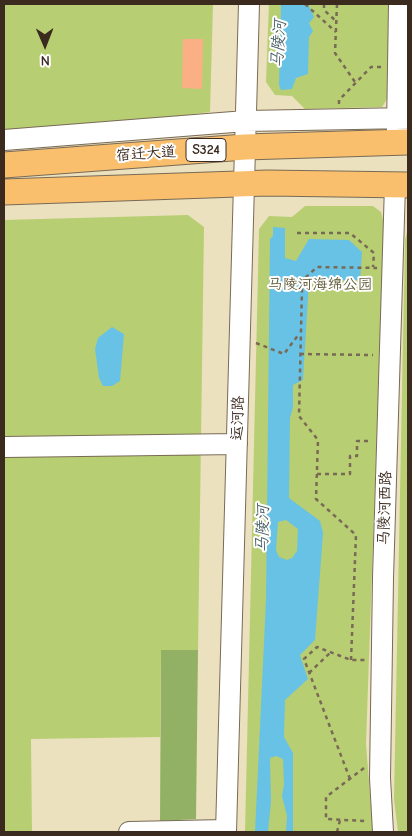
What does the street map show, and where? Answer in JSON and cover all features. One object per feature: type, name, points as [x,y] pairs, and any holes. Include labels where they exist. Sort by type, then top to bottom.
[{"type":"main road","name":"宿迁大道","points":[[4,165],[245,147],[402,142]]},
{"type":"main road","points":[[4,192],[244,184],[401,195]]},
{"type":"street","name":"运河路","points":[[226,831],[249,4]]},
{"type":"street","points":[[400,4],[402,142]]},
{"type":"street","points":[[4,140],[246,121],[403,117]]},
{"type":"street","name":"马陵河西路","points":[[382,827],[380,756],[389,355],[401,195]]},
{"type":"street","points":[[4,447],[237,444]]},
{"type":"street","points":[[129,832],[226,831]]},
{"type":"path","points":[[305,4],[328,27],[336,32]]},
{"type":"path","points":[[324,4],[324,10],[336,21]]},
{"type":"path","points":[[337,4],[335,53],[355,82]]},
{"type":"path","points":[[338,106],[339,100],[371,67],[382,67]]},
{"type":"path","points":[[298,233],[350,233],[374,253],[373,267],[318,267],[304,279],[300,333],[298,416],[318,440],[316,498],[356,535],[351,660]]},
{"type":"path","points":[[263,346],[284,354],[300,333]]},
{"type":"path","points":[[300,354],[389,355]]},
{"type":"path","points":[[317,474],[350,474],[350,456],[357,456],[356,441],[387,442]]},
{"type":"path","points":[[350,779],[304,659],[317,647],[351,660],[382,660]]},
{"type":"path","points":[[310,673],[331,652]]},
{"type":"path","points":[[380,756],[326,797],[326,819],[382,827]]},
{"type":"path","points":[[337,832],[340,820]]},
{"type":"green space","points":[[4,4],[213,4],[210,112],[4,138]]},
{"type":"green space","points":[[269,4],[390,4],[387,99],[382,107],[305,109],[292,96],[275,95],[266,82]]},
{"type":"green space","name":"马陵河海绵公园","points":[[305,206],[373,206],[381,212],[384,224],[366,744],[373,832],[245,832],[259,229],[269,216],[292,217]]},
{"type":"green space","points":[[188,215],[204,227],[198,650],[161,650],[160,737],[31,739],[32,832],[4,832],[4,220]]},
{"type":"green space","points":[[408,228],[408,832],[398,832],[394,799],[405,240]]},
{"type":"green space","points":[[161,650],[198,650],[196,819],[160,821]]},
{"type":"water","points":[[281,4],[308,4],[314,17],[309,23],[313,31],[309,37],[308,74],[296,78],[292,89],[281,90],[279,85]]},
{"type":"water","points":[[273,227],[285,228],[285,258],[296,261],[309,239],[349,240],[362,252],[360,280],[309,281],[303,380],[293,385],[293,407],[290,418],[289,498],[320,521],[323,533],[315,640],[300,655],[308,679],[285,700],[284,737],[293,753],[293,832],[286,832],[287,816],[282,796],[284,784],[283,759],[276,756],[270,758],[271,801],[268,832],[255,832],[266,600],[270,239],[273,236]],"holes":[[[286,520],[298,529],[297,551],[292,558],[287,560],[279,557],[276,550],[278,522]]]},
{"type":"water","points":[[112,327],[124,334],[120,381],[112,386],[103,386],[99,378],[95,349],[98,338]]},
{"type":"building","points":[[183,39],[203,39],[202,89],[182,88]]},
{"type":"water label","name":"马陵河","points":[[279,44]]},
{"type":"water label","name":"马陵河","points":[[263,529]]}]
